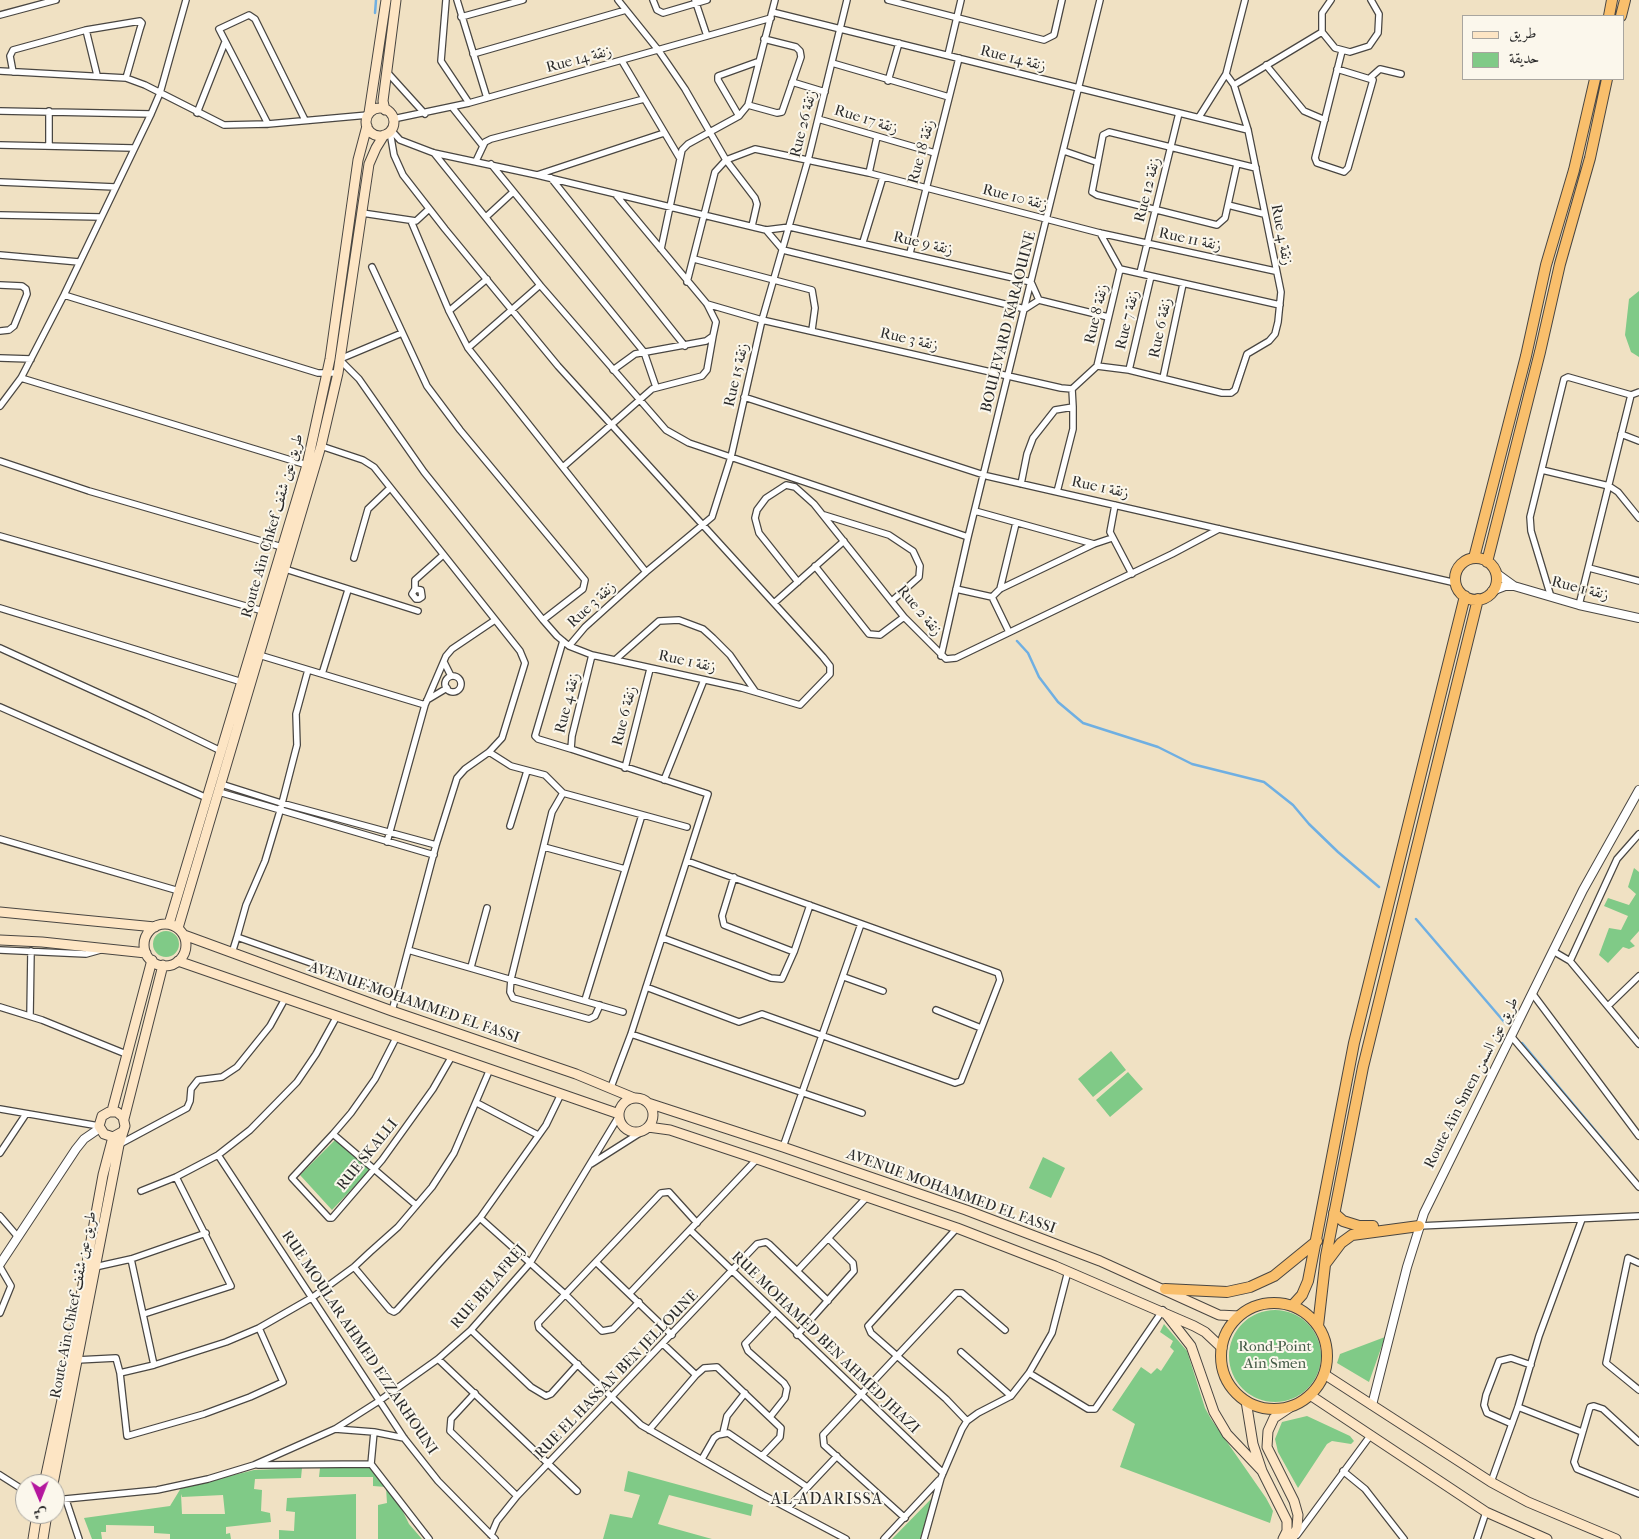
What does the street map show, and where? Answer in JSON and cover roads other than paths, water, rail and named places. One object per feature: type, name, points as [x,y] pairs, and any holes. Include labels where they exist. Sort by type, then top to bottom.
[{"type":"highway","points":[[1609,15],[1612,0]]},
{"type":"highway","points":[[1621,15],[1625,0]]},
{"type":"highway","points":[[1474,558],[1546,265],[1574,170],[1595,80]]},
{"type":"highway","points":[[1487,562],[1540,352],[1560,264],[1592,150],[1607,80]]},
{"type":"highway","points":[[1474,558],[1487,562],[1496,574],[1496,583],[1492,591],[1485,597],[1478,599],[1466,596],[1460,592],[1456,583],[1459,567],[1466,560],[1474,558]]},
{"type":"highway","points":[[1292,1306],[1306,1288],[1354,1043],[1466,596]]},
{"type":"highway","points":[[1318,1326],[1324,1266],[1362,1067],[1478,599]]},
{"type":"highway","points":[[1334,1213],[1343,1221],[1359,1226],[1419,1226]]},
{"type":"highway","points":[[1324,1266],[1340,1243],[1352,1235],[1419,1226]]},
{"type":"highway","points":[[1165,1289],[1227,1292],[1250,1287],[1274,1276],[1316,1241]]},
{"type":"highway","points":[[1277,1303],[1292,1306],[1307,1315],[1318,1326],[1327,1350],[1324,1374],[1310,1395],[1292,1406],[1270,1409],[1246,1401],[1235,1392],[1227,1380],[1222,1366],[1222,1348],[1228,1330],[1239,1316],[1252,1308],[1264,1304],[1277,1303]]},
{"type":"main road","points":[[386,0],[367,126],[376,136],[388,132],[393,119],[385,110],[383,100],[396,0]]},
{"type":"main road","points":[[369,114],[378,109],[385,110]]},
{"type":"main road","name":"Route Aïn Chkef طريق عين شقف","points":[[177,929],[179,891],[306,465],[330,358],[358,160],[367,126]]},
{"type":"main road","name":"Route Aïn Chkef طريق عين شقف","points":[[177,929],[321,446],[338,374],[369,164],[376,148],[388,132]]},
{"type":"main road","points":[[0,912],[177,929],[186,948],[178,961]]},
{"type":"main road","points":[[112,1111],[149,957],[145,941],[150,931],[155,927]]},
{"type":"main road","name":"AVENUE MOHAMMED EL FASSI","points":[[177,929],[232,953],[612,1087],[634,1098],[783,1147],[1022,1231],[1165,1289],[1219,1314],[1239,1316]]},
{"type":"main road","points":[[0,940],[34,941],[105,949],[149,957],[163,965],[178,961],[286,997],[396,1038],[619,1115]]},
{"type":"main road","points":[[124,1119],[120,1114],[112,1111],[102,1116],[100,1127],[106,1135],[113,1136],[122,1132],[125,1126],[124,1119],[163,965]]},
{"type":"main road","points":[[634,1098],[623,1104],[619,1115],[620,1122],[627,1130],[670,1130],[957,1228],[1163,1310],[1202,1329],[1222,1348]]},
{"type":"main road","points":[[646,1129],[653,1115],[648,1103]]},
{"type":"main road","name":"Route Aïn Chkef طريق عين شقف","points":[[55,1474],[122,1132]]},
{"type":"main road","name":"Route Aïn Chkef طريق عين شقف","points":[[46,1474],[66,1381],[103,1175],[113,1136]]},
{"type":"main road","points":[[1163,1310],[1191,1346],[1214,1412],[1227,1434],[1262,1471]]},
{"type":"main road","points":[[1324,1374],[1491,1482],[1528,1502],[1616,1539]]},
{"type":"main road","points":[[1310,1395],[1486,1512],[1542,1538]]},
{"type":"main road","points":[[1246,1401],[1253,1444],[1262,1471],[1287,1521],[1287,1531],[1282,1539]]},
{"type":"main road","points":[[1292,1406],[1274,1418],[1268,1431],[1267,1447],[1294,1501],[1298,1516],[1298,1528],[1293,1539]]},
{"type":"main road","points":[[34,1539],[36,1524]]},
{"type":"main road","points":[[43,1539],[45,1524]]},
{"type":"street","points":[[0,15],[56,0]]},
{"type":"street","points":[[0,406],[21,378],[31,359],[151,114],[160,93],[186,0]]},
{"type":"street","points":[[446,0],[441,61],[447,74],[469,103]]},
{"type":"street","points":[[457,0],[487,98]]},
{"type":"street","points":[[461,17],[523,0]]},
{"type":"street","points":[[618,0],[659,51],[726,160],[755,198],[757,204],[752,226]]},
{"type":"street","points":[[653,0],[656,10],[663,13],[696,1],[707,0]]},
{"type":"street","points":[[661,249],[679,157],[688,144],[739,116],[748,105],[757,62],[775,0]]},
{"type":"street","points":[[840,27],[846,0]]},
{"type":"street","points":[[889,0],[958,16],[1044,40],[1054,35],[1062,0]]},
{"type":"street","points":[[948,55],[961,0]]},
{"type":"street","name":"BOULEVARD KARAOUINE","points":[[983,475],[1100,0]]},
{"type":"street","points":[[1199,117],[1226,74],[1245,0]]},
{"type":"street","points":[[1331,0],[1324,9],[1321,18],[1322,32],[1329,43],[1342,51],[1362,50],[1377,37],[1380,18],[1371,0]]},
{"type":"street","points":[[696,1],[707,36]]},
{"type":"street","points":[[473,54],[626,10]]},
{"type":"street","points":[[268,124],[220,27],[249,15],[254,17],[305,120]]},
{"type":"street","name":"Rue 14 زنقة","points":[[393,119],[425,114],[469,103],[659,51],[772,15],[840,27],[1079,89],[1248,130]]},
{"type":"street","points":[[13,72],[10,56],[13,50],[86,30],[141,22],[126,78]]},
{"type":"street","name":"Rue 26 زنقة","points":[[790,227],[840,27]]},
{"type":"street","points":[[86,30],[97,75]]},
{"type":"street","points":[[1234,85],[1322,32]]},
{"type":"street","points":[[748,105],[777,113],[782,112],[800,57],[800,51],[796,47],[764,39]]},
{"type":"street","points":[[197,113],[226,42]]},
{"type":"street","points":[[888,81],[899,42]]},
{"type":"street","points":[[1342,51],[1315,158],[1317,163],[1344,172],[1348,168],[1372,86],[1373,80],[1371,78]]},
{"type":"street","name":"Rue 18 زنقة","points":[[910,253],[959,58]]},
{"type":"street","points":[[622,61],[679,157]]},
{"type":"street","points":[[739,116],[718,80],[718,76],[757,62]]},
{"type":"street","points":[[832,63],[888,81],[949,97]]},
{"type":"street","points":[[1266,65],[1304,110],[1324,120]]},
{"type":"street","points":[[1338,70],[1371,78]]},
{"type":"street","points":[[1371,78],[1380,70],[1401,74]]},
{"type":"street","points":[[0,71],[126,78],[224,125],[268,124],[369,114]]},
{"type":"street","points":[[387,72],[425,114]]},
{"type":"street","name":"Rue 4 زنقة","points":[[1163,378],[1222,393],[1232,393],[1235,390],[1247,354],[1269,341],[1275,334],[1280,305],[1280,292],[1248,130],[1234,85],[1226,74]]},
{"type":"street","points":[[792,82],[825,92]]},
{"type":"street","points":[[476,161],[483,146],[491,139],[644,99]]},
{"type":"street","points":[[452,107],[483,146]]},
{"type":"street","points":[[0,111],[151,114]]},
{"type":"street","points":[[49,111],[49,146]]},
{"type":"street","name":"Rue 12 زنقة","points":[[1140,273],[1179,113]]},
{"type":"street","name":"Rue 17 زنقة","points":[[818,119],[935,153]]},
{"type":"street","points":[[388,132],[400,140],[434,153],[491,164],[766,230],[783,250],[1024,309],[1039,300],[1108,317]]},
{"type":"street","points":[[388,132],[394,155],[403,175],[429,209],[558,366],[774,603],[844,541]]},
{"type":"street","points":[[1237,164],[1224,218],[1217,225],[1096,195],[1092,192],[1096,162],[1103,135],[1109,132],[1256,168]]},
{"type":"street","points":[[537,175],[664,134]]},
{"type":"street","points":[[869,174],[878,137]]},
{"type":"street","points":[[0,145],[133,148]]},
{"type":"street","name":"Rue 10 زنقة","points":[[726,160],[749,150],[761,148],[883,177],[1100,233]]},
{"type":"street","points":[[1064,151],[1096,162]]},
{"type":"street","points":[[434,153],[540,285],[656,420],[672,434],[689,443],[968,537]]},
{"type":"street","points":[[687,282],[715,172],[726,160]]},
{"type":"street","points":[[491,164],[512,193],[644,352],[656,387]]},
{"type":"street","points":[[863,242],[883,177]]},
{"type":"street","points":[[551,178],[685,346]]},
{"type":"street","points":[[0,182],[115,186]]},
{"type":"street","points":[[486,216],[512,193]]},
{"type":"street","points":[[563,467],[613,425],[639,398],[656,387],[702,376],[708,370],[712,336],[716,322],[707,304],[616,195]]},
{"type":"street","points":[[1228,205],[1264,214]]},
{"type":"street","points":[[362,213],[416,221],[429,209]]},
{"type":"street","points":[[0,215],[100,218]]},
{"type":"street","points":[[411,221],[449,311],[468,348],[646,572]]},
{"type":"street","name":"Rue 9 زنقة","points":[[766,230],[790,227],[863,242],[1031,282]]},
{"type":"street","name":"Rue 15 زنقة","points":[[703,526],[712,517],[731,457],[762,320],[790,227]]},
{"type":"street","points":[[1100,233],[1120,269],[1280,305]]},
{"type":"street","name":"Rue 11 زنقة","points":[[1100,233],[1275,271]]},
{"type":"street","points":[[0,255],[79,262]]},
{"type":"street","points":[[694,259],[812,290],[815,308],[812,330]]},
{"type":"street","points":[[372,267],[426,386],[460,430],[585,580],[583,589],[543,620]]},
{"type":"street","name":"Rue 8 زنقة","points":[[1097,366],[1120,269]]},
{"type":"street","name":"Rue 7 زنقة","points":[[1129,370],[1151,276]]},
{"type":"street","points":[[449,311],[487,279]]},
{"type":"street","points":[[1031,282],[1039,300]]},
{"type":"street","name":"Rue 6 زنقة","points":[[1163,378],[1183,284]]},
{"type":"street","points":[[0,285],[22,286],[26,289],[27,294],[14,326],[9,330],[0,331]]},
{"type":"street","points":[[468,348],[540,285]]},
{"type":"street","points":[[64,295],[318,373],[338,374]]},
{"type":"street","name":"Rue 3 زنقة","points":[[707,304],[762,320],[1072,389]]},
{"type":"street","points":[[330,358],[340,359],[402,333]]},
{"type":"street","points":[[613,370],[629,357],[644,352],[706,341],[712,336]]},
{"type":"street","points":[[0,358],[31,359]]},
{"type":"street","name":"Rue 1 زنقة","points":[[340,359],[359,378],[424,472],[543,620],[569,646],[592,655],[755,691],[800,705],[827,678],[831,669],[823,656],[774,603]]},
{"type":"street","points":[[1057,492],[1072,429],[1072,389],[1097,366],[1129,370],[1163,378]]},
{"type":"street","points":[[21,378],[306,465]]},
{"type":"street","points":[[1551,597],[1530,524],[1531,510],[1565,378],[1631,395],[1639,392]]},
{"type":"street","points":[[1579,605],[1631,395]]},
{"type":"street","name":"Rue 1 زنقة","points":[[744,397],[983,475],[1456,583]]},
{"type":"street","points":[[1021,484],[1027,454],[1033,438],[1055,410],[1073,407]]},
{"type":"street","points":[[1621,434],[1639,440]]},
{"type":"street","points":[[321,446],[368,463],[520,651],[525,663],[504,732],[497,745],[460,773],[436,845],[392,1011]]},
{"type":"street","points":[[0,461],[89,491],[282,547]]},
{"type":"street","points":[[1542,470],[1609,486],[1618,492],[1639,518]]},
{"type":"street","points":[[783,474],[786,485],[766,498],[757,510],[755,518],[759,533],[798,582]]},
{"type":"street","name":"Rue 2 زنقة","points":[[941,656],[983,475]]},
{"type":"street","name":"Rue 2 زنقة","points":[[786,485],[795,487],[824,515],[893,600],[904,617],[941,656]]},
{"type":"street","points":[[354,558],[368,509],[390,488]]},
{"type":"street","points":[[1115,505],[1111,525],[1112,538],[1132,574]]},
{"type":"street","points":[[975,512],[1094,544]]},
{"type":"street","points":[[824,515],[889,535],[914,551],[920,566],[919,577],[893,600]]},
{"type":"street","points":[[1000,590],[1016,523]]},
{"type":"street","name":"Rue 3 زنقة","points":[[569,646],[585,627],[646,572],[703,526]]},
{"type":"street","points":[[941,656],[946,659],[956,658],[1132,574],[1219,529]]},
{"type":"street","points":[[0,536],[264,611]]},
{"type":"street","points":[[992,597],[1000,590],[1094,544],[1112,538]]},
{"type":"street","points":[[415,589],[414,584],[417,578],[442,556]]},
{"type":"street","points":[[815,566],[869,634],[880,636],[904,617]]},
{"type":"street","points":[[285,568],[348,590],[418,611]]},
{"type":"street","points":[[1589,568],[1639,581]]},
{"type":"street","points":[[1496,574],[1514,586]]},
{"type":"street","points":[[1492,591],[1505,586],[1514,586]]},
{"type":"street","name":"Rue 1 زنقة","points":[[1514,586],[1579,605],[1639,618]]},
{"type":"street","points":[[956,589],[992,597]]},
{"type":"street","points":[[322,674],[348,590]]},
{"type":"street","points":[[992,597],[1009,632]]},
{"type":"street","points":[[0,608],[242,682]]},
{"type":"street","points":[[387,842],[426,702],[444,662],[452,649],[495,620]]},
{"type":"street","points":[[615,660],[659,621],[679,620],[703,629],[714,638],[730,655],[755,691]]},
{"type":"street","points":[[563,641],[535,736],[538,740],[708,794],[663,938],[612,1087]]},
{"type":"street","points":[[0,648],[221,751]]},
{"type":"street","points":[[259,655],[426,702],[447,688]]},
{"type":"street","name":"Rue 4 زنقة","points":[[574,751],[572,736],[592,655]]},
{"type":"street","points":[[444,662],[452,676],[459,680],[460,688],[452,692],[447,688],[446,682],[452,676]]},
{"type":"street","name":"Rue 6 زنقة","points":[[625,768],[650,669]]},
{"type":"street","points":[[232,953],[246,905],[265,861],[280,810],[297,744],[296,714],[308,670]]},
{"type":"street","points":[[664,780],[704,680]]},
{"type":"street","points":[[0,707],[207,798]]},
{"type":"street","points":[[488,752],[511,766],[545,775],[563,793],[687,827]]},
{"type":"street","points":[[510,826],[527,770]]},
{"type":"street","points":[[220,788],[436,845]]},
{"type":"street","points":[[220,788],[280,810],[434,855]]},
{"type":"street","name":"Route Aïn Smen طريق عين السمن","points":[[1372,1405],[1419,1226],[1442,1173],[1605,846],[1639,790]]},
{"type":"street","points":[[563,793],[552,812],[511,979],[510,992],[513,998],[589,1018],[595,1016],[600,1005]]},
{"type":"street","points":[[585,1000],[642,814]]},
{"type":"street","points":[[1570,960],[1617,859],[1639,834]]},
{"type":"street","points":[[0,839],[179,891]]},
{"type":"street","points":[[544,847],[625,869]]},
{"type":"street","points":[[646,987],[739,1022],[762,1014],[822,1034],[955,1084],[961,1081],[1000,980],[998,973],[687,861]]},
{"type":"street","points":[[734,877],[722,916],[724,925],[794,952]]},
{"type":"street","points":[[663,938],[777,979],[784,976],[810,905]]},
{"type":"street","points":[[471,967],[487,908]]},
{"type":"street","points":[[783,1147],[862,924]]},
{"type":"street","points":[[237,937],[396,994]]},
{"type":"street","points":[[0,950],[86,954],[105,949]]},
{"type":"street","points":[[408,950],[623,1012]]},
{"type":"street","points":[[30,1016],[31,951]]},
{"type":"street","points":[[1553,951],[1570,960],[1639,1044]]},
{"type":"street","points":[[1608,1006],[1639,976]]},
{"type":"street","points":[[844,977],[883,991]]},
{"type":"street","points":[[1532,994],[1639,1136]]},
{"type":"street","points":[[119,1145],[186,1108],[190,1101],[191,1088],[198,1080],[222,1077],[237,1067],[262,1037],[286,997]]},
{"type":"street","points":[[0,1007],[30,1016],[126,1054]]},
{"type":"street","points":[[936,1010],[980,1028]]},
{"type":"street","points":[[141,1191],[176,1177],[218,1155],[255,1126],[297,1082],[316,1054],[337,1016]]},
{"type":"street","points":[[631,1034],[862,1113]]},
{"type":"street","points":[[1511,1036],[1639,1187]]},
{"type":"street","points":[[396,1038],[375,1079],[333,1134],[416,1205]]},
{"type":"street","name":"RUE SKALLI","points":[[333,1134],[292,1178],[326,1217],[330,1219],[374,1169],[411,1120],[452,1056]]},
{"type":"street","points":[[120,1373],[154,1365],[226,1342],[259,1328],[313,1297],[354,1267],[398,1226],[445,1169],[477,1103],[490,1069]]},
{"type":"street","points":[[354,1267],[394,1312],[480,1218],[538,1135],[561,1094]]},
{"type":"street","points":[[477,1103],[538,1135]]},
{"type":"street","points":[[0,1109],[100,1127]]},
{"type":"street","points":[[0,1153],[26,1114]]},
{"type":"street","name":"RUE BELAFREJ","points":[[254,1465],[335,1429],[379,1401],[438,1359],[471,1330],[530,1263],[591,1164],[600,1143],[619,1115]]},
{"type":"street","points":[[0,1312],[11,1286],[0,1265],[76,1149],[84,1139],[100,1127]]},
{"type":"street","name":"RUE BELAFREJ","points":[[591,1164],[646,1129]]},
{"type":"street","name":"RUE MOULAR AHMED EZZARHOUNI","points":[[218,1155],[404,1438],[438,1481],[491,1538]]},
{"type":"street","points":[[630,1293],[757,1159]]},
{"type":"street","points":[[144,1314],[231,1286],[206,1233],[176,1177]]},
{"type":"street","points":[[698,1223],[669,1192],[659,1195],[538,1323],[541,1332],[613,1396],[633,1418],[649,1430],[788,1508],[834,1537],[846,1539]]},
{"type":"street","points":[[828,1301],[798,1270],[866,1198]]},
{"type":"street","points":[[0,1216],[18,1237]]},
{"type":"street","points":[[1419,1226],[1639,1216]]},
{"type":"street","points":[[480,1218],[566,1295],[602,1331],[613,1329],[639,1302]]},
{"type":"street","points":[[1491,1482],[1582,1219]]},
{"type":"street","points":[[957,1228],[869,1323],[868,1328],[946,1399],[966,1421]]},
{"type":"street","name":"RUE MOHAMED BEN AHMED JHAZI","points":[[690,1230],[860,1393],[942,1476]]},
{"type":"street","points":[[95,1267],[131,1260],[206,1233]]},
{"type":"street","points":[[797,1334],[853,1275],[853,1264],[828,1238]]},
{"type":"street","name":"RUE EL HASSAN BEN JELLOUNE","points":[[491,1538],[497,1521],[517,1496],[550,1464],[733,1272],[757,1244],[766,1242],[798,1270]]},
{"type":"street","points":[[1639,1263],[1628,1258],[1606,1363],[1639,1390]]},
{"type":"street","points":[[131,1260],[154,1365]]},
{"type":"street","points":[[597,1262],[672,1335]]},
{"type":"street","points":[[924,1539],[942,1476],[966,1421],[987,1407],[1011,1396],[1029,1373],[1052,1333],[1068,1271]]},
{"type":"street","points":[[905,1518],[823,1442],[823,1435],[860,1393],[959,1292],[1005,1330]]},
{"type":"street","points":[[1029,1373],[1088,1409],[1095,1409],[1163,1310]]},
{"type":"street","points":[[770,1417],[785,1398],[787,1388],[784,1383],[748,1351],[745,1344],[775,1312]]},
{"type":"street","points":[[77,1360],[116,1358],[120,1373],[127,1436],[204,1414],[250,1397],[283,1382],[259,1328]]},
{"type":"street","points":[[471,1330],[532,1386],[546,1396],[551,1394],[578,1364]]},
{"type":"street","points":[[663,1344],[696,1375]]},
{"type":"street","points":[[961,1352],[1011,1396]]},
{"type":"street","points":[[1512,1424],[1487,1413],[1484,1405],[1486,1395],[1499,1361],[1510,1358],[1531,1364]]},
{"type":"street","points":[[438,1359],[577,1491]]},
{"type":"street","points":[[649,1430],[696,1375],[704,1368],[712,1366],[721,1371],[778,1424],[781,1432],[762,1456]]},
{"type":"street","points":[[475,1393],[451,1419],[450,1431],[517,1496]]},
{"type":"street","points":[[723,1433],[727,1416],[745,1394]]},
{"type":"street","points":[[1639,1442],[1599,1406],[1590,1407],[1575,1457],[1577,1469],[1639,1494]]},
{"type":"street","points":[[1518,1407],[1582,1432]]},
{"type":"street","points":[[335,1429],[374,1432],[404,1438]]},
{"type":"street","points":[[374,1432],[371,1464],[429,1539]]},
{"type":"street","points":[[702,1459],[714,1438],[723,1433],[735,1437],[807,1487]]},
{"type":"street","points":[[1293,1539],[1370,1436]]},
{"type":"street","points":[[273,1456],[277,1465]]},
{"type":"street","points":[[788,1508],[838,1456]]},
{"type":"street","points":[[80,1539],[66,1500],[157,1490],[208,1479],[254,1465],[371,1464]]},
{"type":"street","points":[[1343,1471],[1365,1489],[1404,1539]]},
{"type":"street","points":[[0,1475],[15,1485]]},
{"type":"street","points":[[884,1539],[942,1476]]},
{"type":"street","points":[[1477,1539],[1486,1512]]},
{"type":"street","points":[[926,1530],[929,1539]]},
{"type":"waterway","points":[[375,13],[376,0]]},
{"type":"waterway","points":[[1017,641],[1028,653],[1039,677],[1058,702],[1083,723],[1158,747],[1192,764],[1264,782],[1293,805],[1309,824],[1338,852],[1379,887]]},
{"type":"waterway","points":[[1416,919],[1506,1024]]},
{"type":"waterway","points":[[1522,1043],[1620,1160]]},
{"type":"district","name":"AL-ADARISSA","points":[[827,1500]]},
{"type":"park label","name":"Rond-Point Ain Smen","points":[[1275,1356]]}]
